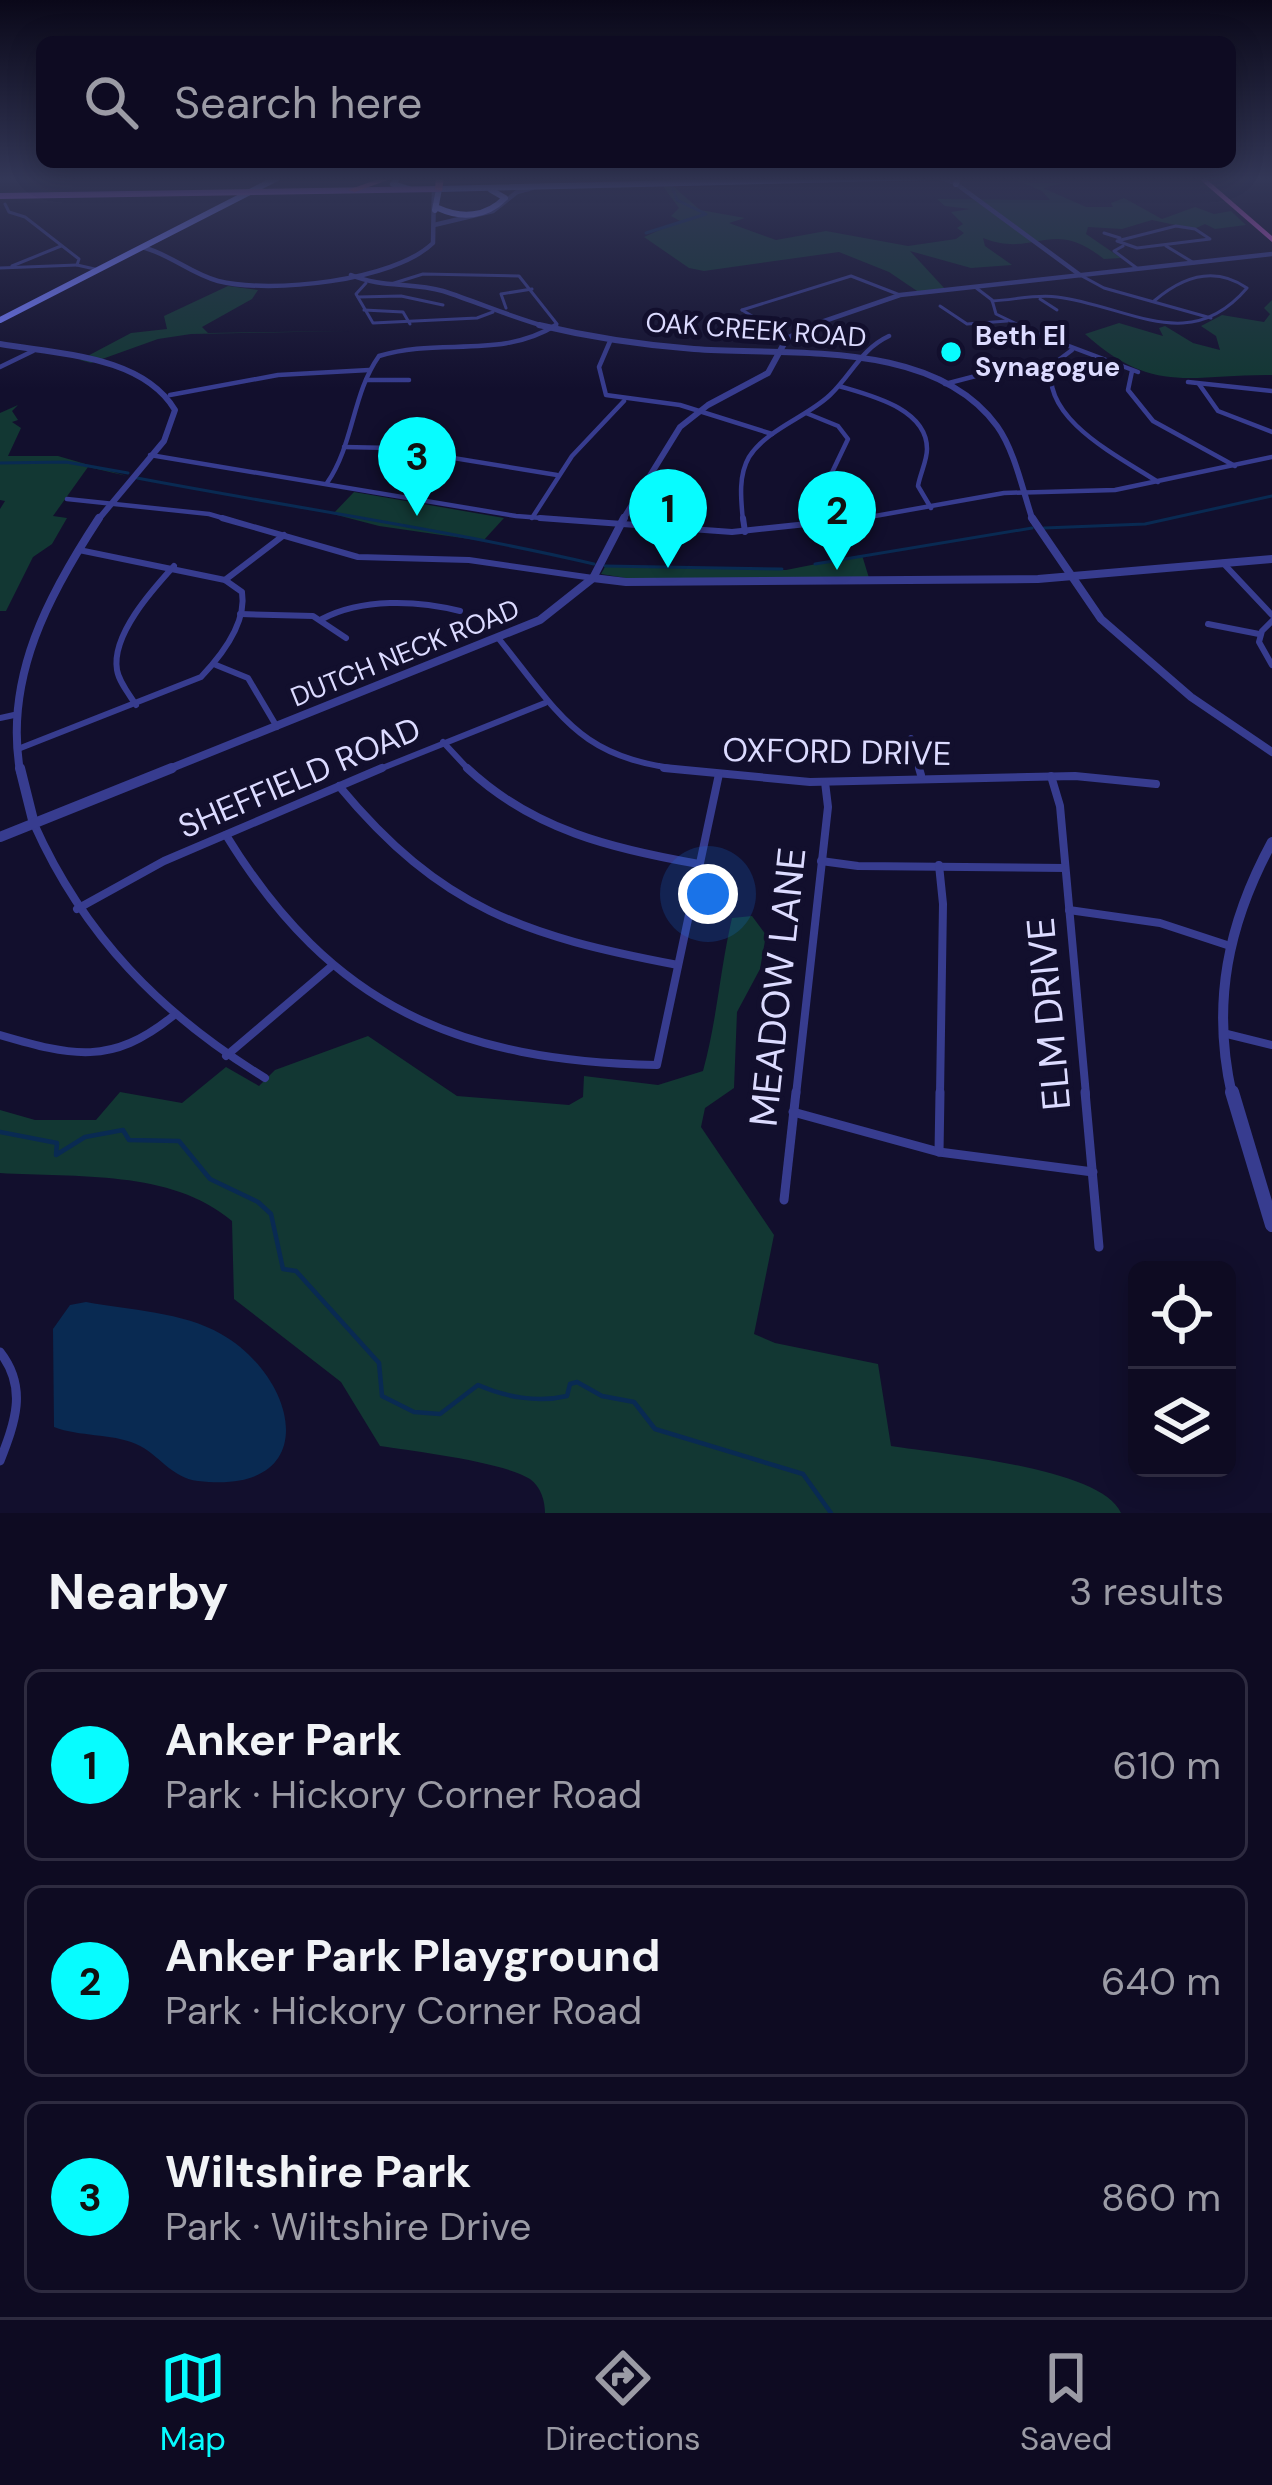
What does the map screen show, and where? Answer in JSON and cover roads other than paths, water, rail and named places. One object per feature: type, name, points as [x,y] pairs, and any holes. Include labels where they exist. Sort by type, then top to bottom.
[{"type":"main road","points":[[0,320],[142,248]]},
{"type":"street","points":[[10,268],[56,248]]},
{"type":"street","points":[[65,248],[80,259],[76,266]]},
{"type":"street","points":[[142,248],[174,255],[210,278],[238,285],[292,286],[350,275],[428,248]]},
{"type":"street","points":[[1044,248],[1104,288],[1211,318]]},
{"type":"street","points":[[1121,248],[1115,252],[1138,269]]},
{"type":"street","points":[[1169,248],[1194,263]]},
{"type":"street","points":[[122,257],[153,249]]},
{"type":"street","points":[[900,296],[851,276],[742,310],[788,338],[814,323],[900,296],[1272,254]]},
{"type":"street","points":[[0,268],[99,269]]},
{"type":"street","points":[[326,484],[339,466],[376,358],[396,350],[512,348],[535,340],[557,323],[532,289],[513,275],[418,274],[391,284]]},
{"type":"street","name":"OAK CREEK ROAD","points":[[350,275],[366,283],[440,290],[493,312],[611,339],[779,354],[857,355],[944,384],[979,406],[1000,429],[1021,493],[1069,577],[1124,642],[1206,709],[1272,752]]},
{"type":"street","points":[[992,301],[1062,297],[1172,326],[1196,326],[1235,304],[1246,286],[1224,276],[1198,275],[1154,301]]},
{"type":"street","points":[[366,283],[357,290],[358,297],[373,323],[493,312]]},
{"type":"street","points":[[975,287],[992,301],[996,314],[1021,326]]},
{"type":"street","points":[[506,308],[501,294],[532,289]]},
{"type":"street","points":[[358,297],[396,295],[443,305]]},
{"type":"street","points":[[1037,297],[1057,310]]},
{"type":"street","points":[[940,306],[967,324],[1007,321]]},
{"type":"street","points":[[364,310],[403,312],[410,323]]},
{"type":"street","points":[[1029,332],[1135,371],[1128,390],[1140,410],[1235,466]]},
{"type":"street","points":[[745,532],[739,477],[748,458],[772,434],[839,386],[857,355],[889,336]]},
{"type":"street","name":"DUTCH NECK ROAD","points":[[0,837],[540,620],[593,578],[677,431],[699,411],[758,381],[772,369],[788,338]]},
{"type":"street","points":[[611,339],[600,357],[599,388],[624,401],[699,411],[772,434]]},
{"type":"street","points":[[0,344],[129,371],[152,380],[170,395],[173,424],[109,504],[32,636],[14,715],[15,750],[34,824],[77,909],[127,972],[174,1016],[226,1056],[265,1078]]},
{"type":"street","points":[[1072,350],[1054,360],[1047,374],[1052,396],[1066,415],[1158,482]]},
{"type":"street","points":[[1,366],[33,351]]},
{"type":"street","points":[[170,395],[261,377],[369,370]]},
{"type":"street","points":[[944,384],[987,372],[1047,374]]},
{"type":"street","points":[[366,380],[409,380]]},
{"type":"street","points":[[1188,382],[1272,391]]},
{"type":"street","points":[[1199,384],[1201,394],[1215,409],[1272,432]]},
{"type":"street","points":[[839,386],[883,401],[920,429],[926,452],[917,482],[932,508]]},
{"type":"street","points":[[532,518],[557,475],[624,401]]},
{"type":"street","points":[[806,413],[838,426],[848,440],[824,487],[824,503],[835,523]]},
{"type":"street","points":[[344,447],[392,448],[557,475]]},
{"type":"street","points":[[151,455],[532,518],[745,532],[835,523],[1021,493],[1084,494],[1272,457]]},
{"type":"street","points":[[67,499],[176,508],[368,558],[456,559],[618,582]]},
{"type":"street","points":[[226,580],[284,535]]},
{"type":"street","points":[[15,750],[189,685],[216,665],[240,614],[242,592],[226,580],[80,550]]},
{"type":"street","points":[[584,588],[618,582],[1069,577],[1272,559]]},
{"type":"street","points":[[1222,563],[1272,618],[1259,634],[1261,650],[1272,665]]},
{"type":"street","points":[[136,705],[117,671],[117,655],[154,587],[174,566]]},
{"type":"street","points":[[240,614],[322,619],[352,606],[432,606],[460,611]]},
{"type":"street","points":[[322,619],[346,638]]},
{"type":"street","points":[[1208,624],[1259,634]]},
{"type":"street","name":"OXFORD DRIVE","points":[[499,640],[571,730],[616,756],[661,770],[826,782],[1052,776],[1156,784]]},
{"type":"street","points":[[216,665],[248,678],[277,727]]},
{"type":"street","name":"SHEFFIELD ROAD","points":[[77,909],[164,861],[545,703]]},
{"type":"street","points":[[0,718],[14,715]]},
{"type":"street","points":[[911,738],[922,777]]},
{"type":"street","points":[[443,742],[488,789],[547,826],[604,847],[699,864]]},
{"type":"street","points":[[226,836],[278,914],[334,965],[402,1009],[484,1046],[544,1060],[657,1065],[718,774]]},
{"type":"street","name":"ELM DRIVE","points":[[1052,776],[1060,806],[1100,1247]]},
{"type":"street","name":"MEADOW LANE","points":[[784,1199],[828,800],[826,782]]},
{"type":"street","points":[[339,786],[396,854],[467,904],[565,943],[678,965]]},
{"type":"street","points":[[1271,845],[1250,882],[1227,945],[1221,1033],[1236,1120],[1272,1226]]},
{"type":"street","points":[[821,861],[858,866],[1065,868]]},
{"type":"street","points":[[939,865],[943,904],[939,1152]]},
{"type":"street","points":[[1069,910],[1160,923],[1227,945]]},
{"type":"street","points":[[226,1056],[334,965]]},
{"type":"street","points":[[0,1035],[75,1056],[104,1056],[142,1041],[174,1016]]},
{"type":"street","points":[[1221,1033],[1272,1045]]},
{"type":"street","points":[[793,1112],[939,1152],[1093,1172]]},
{"type":"street","points":[[0,1352],[11,1364],[20,1396],[0,1460]]},
{"type":"water","points":[[86,1302],[190,1321],[221,1334],[248,1354],[281,1404],[286,1430],[281,1453],[266,1471],[238,1481],[198,1481],[180,1475],[136,1444],[54,1427],[53,1329],[70,1305]]},
{"type":"waterway","points":[[0,463],[66,462],[128,473]]},
{"type":"waterway","points":[[137,478],[594,564]]},
{"type":"waterway","points":[[1044,528],[1145,524],[1272,496]]},
{"type":"waterway","points":[[815,564],[1032,528]]},
{"type":"waterway","points":[[605,566],[782,569]]},
{"type":"waterway","points":[[0,1132],[57,1143],[56,1155],[85,1137],[123,1130],[129,1140],[179,1141],[210,1179],[258,1202],[271,1214],[283,1269],[296,1271],[379,1363],[382,1396],[414,1412],[440,1414],[478,1385],[510,1396],[545,1399],[567,1396],[570,1384],[577,1382],[602,1396],[634,1402],[655,1429],[803,1474],[831,1513]]},
{"type":"place","name":"Beth El Synagogue","points":[[951,352]]},
{"type":"place","name":"Wiltshire Park","points":[[417,516]]},
{"type":"place","name":"Anker Park","points":[[668,568]]},
{"type":"place","name":"Anker Park Playground","points":[[837,570]]}]
